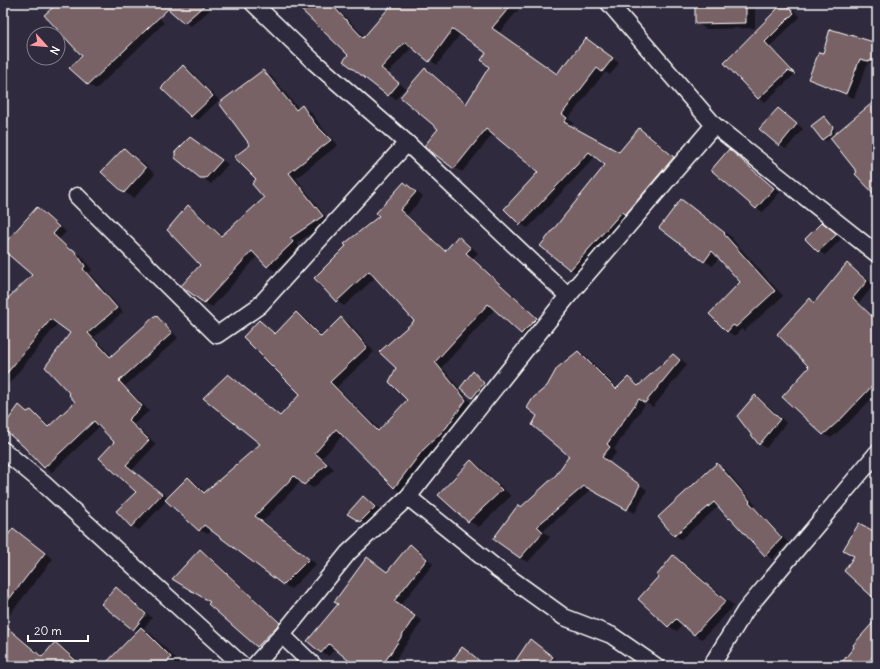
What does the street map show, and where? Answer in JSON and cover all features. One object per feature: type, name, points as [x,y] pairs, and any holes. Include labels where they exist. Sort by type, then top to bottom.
[{"type":"street","points":[[253,3],[312,60],[407,142],[568,296]]},
{"type":"street","points":[[609,3],[714,125],[877,254]]},
{"type":"street","points":[[254,666],[282,635],[348,554],[408,497],[568,296],[714,125]]},
{"type":"street","points":[[77,196],[217,335],[259,306],[407,142]]},
{"type":"street","points":[[3,450],[44,484],[243,666]]},
{"type":"street","points":[[710,666],[745,611],[877,453]]},
{"type":"street","points":[[408,497],[496,568],[564,617],[611,635],[656,666]]},
{"type":"street","points":[[282,635],[314,666]]},
{"type":"building","points":[[58,3],[207,3],[184,23],[168,9],[88,85],[69,68],[82,56],[66,39],[66,26],[54,26],[44,15]]},
{"type":"building","points":[[294,3],[330,3],[363,38],[393,3],[513,3],[492,28],[557,74],[586,38],[613,58],[602,72],[597,68],[562,114],[567,118],[564,122],[619,152],[639,128],[674,157],[625,215],[622,212],[570,270],[540,246],[605,165],[589,152],[520,225],[504,209],[538,172],[486,129],[454,169],[424,146],[438,129],[400,97],[425,68],[466,104],[489,67],[481,60],[486,53],[453,29],[429,62],[405,42],[381,68],[399,83],[388,96],[343,61],[348,55]]},
{"type":"building","points":[[695,3],[746,3],[746,23],[695,24]]},
{"type":"building","points":[[783,3],[785,3],[794,13],[765,42],[795,74],[788,71],[758,99],[724,63]]},
{"type":"building","points":[[830,29],[877,43],[877,61],[860,59],[846,94],[808,79],[819,52],[823,53]]},
{"type":"building","points":[[183,65],[213,96],[191,117],[161,88]]},
{"type":"building","points":[[263,70],[296,110],[302,105],[315,124],[331,140],[289,173],[323,216],[290,238],[293,242],[267,267],[252,251],[204,303],[181,286],[200,265],[167,230],[188,205],[221,236],[264,198],[252,184],[256,179],[234,157],[250,145],[219,103]]},
{"type":"building","points":[[877,99],[877,197],[855,174],[857,172],[830,138]]},
{"type":"building","points":[[778,108],[797,124],[779,146],[759,129]]},
{"type":"building","points":[[824,116],[833,127],[830,134],[822,140],[811,126]]},
{"type":"building","points":[[190,137],[222,160],[206,178],[200,178],[175,158],[175,152]]},
{"type":"building","points":[[124,148],[146,168],[124,193],[101,172]]},
{"type":"building","points":[[729,149],[774,188],[756,209],[711,170]]},
{"type":"building","points":[[404,182],[416,192],[400,210],[445,251],[458,236],[471,248],[466,253],[537,318],[521,334],[488,304],[435,362],[466,400],[446,428],[423,450],[394,488],[336,429],[315,453],[327,464],[304,485],[294,476],[255,516],[309,559],[283,585],[204,525],[199,531],[165,500],[188,477],[204,493],[260,444],[203,398],[228,374],[280,416],[300,394],[243,337],[259,320],[275,334],[296,312],[321,337],[341,317],[367,347],[330,382],[378,431],[407,400],[389,382],[396,368],[379,352],[414,321],[369,271],[336,302],[314,278],[346,246],[344,244],[379,216],[376,213]]},
{"type":"building","points":[[681,199],[725,233],[724,234],[775,291],[736,327],[733,325],[727,332],[709,314],[740,282],[712,251],[704,262],[659,228]]},
{"type":"building","points":[[37,207],[59,227],[53,234],[70,250],[74,250],[85,266],[83,269],[117,308],[88,333],[110,357],[156,315],[172,333],[119,381],[142,406],[128,420],[149,440],[126,465],[162,494],[131,527],[116,511],[136,492],[99,458],[114,442],[94,421],[44,468],[23,446],[3,429],[19,405],[27,412],[31,410],[48,427],[75,402],[69,395],[70,394],[45,367],[70,333],[51,319],[3,378],[3,303],[32,275],[3,250],[3,245]]},
{"type":"building","points":[[822,222],[837,234],[818,252],[805,239]]},
{"type":"building","points":[[847,263],[867,281],[853,298],[877,321],[877,381],[841,419],[823,435],[782,397],[809,367],[777,334],[810,298],[814,303]]},
{"type":"building","points":[[578,351],[616,389],[628,377],[638,386],[673,354],[680,360],[645,403],[639,399],[607,444],[610,447],[602,457],[640,485],[627,510],[584,486],[537,526],[543,532],[520,558],[493,539],[518,505],[521,507],[556,475],[569,456],[532,425],[537,416],[527,408],[533,398],[547,386],[557,368]]},
{"type":"building","points":[[473,371],[484,383],[472,398],[460,388]]},
{"type":"building","points":[[755,395],[780,419],[759,445],[737,416]]},
{"type":"building","points":[[471,460],[502,490],[468,522],[438,495]]},
{"type":"building","points":[[717,463],[750,501],[749,502],[782,538],[765,556],[714,502],[674,536],[658,517]]},
{"type":"building","points":[[363,496],[375,507],[360,522],[347,514]]},
{"type":"building","points":[[859,523],[877,533],[877,601],[844,571],[854,556],[843,550]]},
{"type":"building","points":[[13,528],[45,553],[3,607],[3,542]]},
{"type":"building","points":[[410,544],[427,559],[394,601],[415,616],[382,666],[355,666],[329,644],[321,653],[307,641],[338,604],[334,602],[367,557],[387,572]]},
{"type":"building","points":[[200,549],[280,623],[257,647],[208,604],[210,602],[172,579]]},
{"type":"building","points":[[673,555],[726,601],[694,635],[676,619],[668,627],[638,599],[658,577],[657,575]]},
{"type":"building","points":[[116,587],[146,614],[133,630],[101,604]]},
{"type":"building","points":[[877,618],[877,652],[864,666],[839,666],[854,647],[853,645]]},
{"type":"building","points":[[3,624],[42,657],[55,642],[82,666],[3,666]]},
{"type":"building","points":[[141,627],[171,657],[165,666],[103,666]]},
{"type":"building","points":[[530,639],[553,657],[545,666],[512,666]]},
{"type":"building","points":[[462,647],[474,656],[485,666],[448,666]]}]
